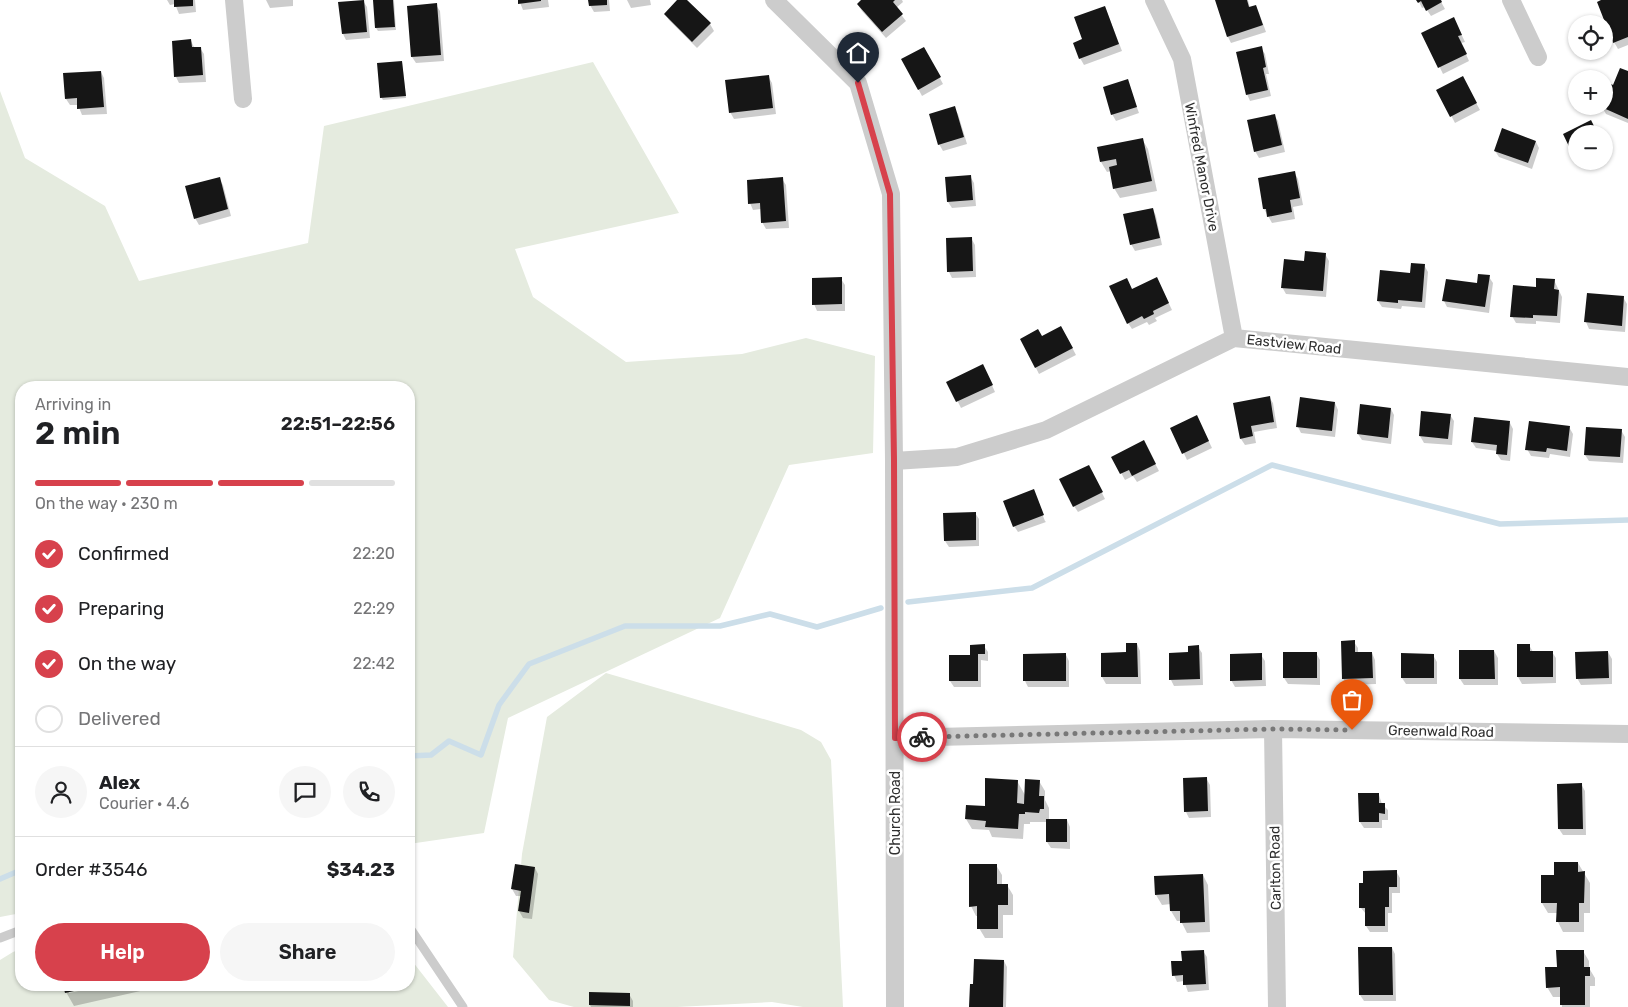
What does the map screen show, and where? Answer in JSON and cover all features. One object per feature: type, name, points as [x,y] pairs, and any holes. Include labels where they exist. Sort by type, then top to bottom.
[{"type":"street","points":[[234,0],[243,100]]},
{"type":"street","name":"Church Road","points":[[774,0],[858,83],[890,194],[894,460],[895,1007]]},
{"type":"street","name":"Winfred Manor Drive","points":[[1154,0],[1182,59],[1234,338]]},
{"type":"street","points":[[1510,0],[1538,57]]},
{"type":"street","name":"Eastview Road","points":[[894,460],[957,458],[1046,430],[1234,338],[1628,377]]},
{"type":"street","name":"Greenwald Road","points":[[895,738],[1273,729],[1628,734]]},
{"type":"street","name":"Carlton Road","points":[[1273,729],[1277,1007]]},
{"type":"lane","points":[[0,938],[15,932]]},
{"type":"lane","points":[[415,935],[463,1007]]},
{"type":"shaded area","points":[[593,62],[679,213],[515,249],[533,297],[626,362],[742,354],[806,338],[875,356],[873,453],[789,465],[720,618],[508,718],[484,833],[415,843],[415,381],[15,381],[15,914],[0,917],[0,91],[25,158],[105,206],[139,281],[308,243],[324,126]]},
{"type":"shaded area","points":[[606,673],[801,730],[821,742],[831,760],[843,1007],[803,1007],[772,1002],[677,1007],[574,1007],[549,1000],[513,957],[522,854],[547,717]]},
{"type":"shaded area","points":[[15,951],[15,991],[415,991],[415,965],[448,1007],[0,1007],[0,960]]},
{"type":"building","points":[[174,0],[193,0],[193,6],[174,7]]},
{"type":"building","points":[[364,0],[367,32],[342,34],[338,2]]},
{"type":"building","points":[[373,0],[393,0],[395,27],[375,28]]},
{"type":"building","points":[[518,0],[541,0],[541,1],[518,4]]},
{"type":"building","points":[[588,0],[607,0],[607,5],[589,6]]},
{"type":"building","points":[[677,0],[687,0],[711,23],[692,42],[664,14]]},
{"type":"building","points":[[861,0],[895,0],[893,2],[903,14],[882,32],[857,4]]},
{"type":"building","points":[[1215,0],[1247,0],[1249,7],[1256,5],[1263,25],[1227,37]]},
{"type":"building","points":[[1416,0],[1441,0],[1442,2],[1426,11],[1421,1],[1418,3]]},
{"type":"building","points":[[1601,0],[1628,0],[1628,37],[1613,43],[1613,15],[1602,15],[1597,2]]},
{"type":"building","points":[[437,3],[441,55],[411,57],[407,6]]},
{"type":"building","points":[[1105,6],[1119,44],[1079,59],[1073,43],[1082,39],[1074,17]]},
{"type":"building","points":[[1454,17],[1462,35],[1458,36],[1467,54],[1438,68],[1421,33]]},
{"type":"building","points":[[191,39],[192,47],[201,47],[203,75],[174,77],[172,41]]},
{"type":"building","points":[[1262,46],[1266,67],[1263,68],[1268,90],[1246,95],[1236,52]]},
{"type":"building","points":[[924,47],[941,77],[918,90],[901,59]]},
{"type":"building","points":[[402,61],[406,96],[380,98],[377,63]]},
{"type":"building","points":[[1620,68],[1628,71],[1628,119],[1613,112],[1613,85]]},
{"type":"building","points":[[101,71],[104,107],[77,109],[77,98],[65,99],[63,73]]},
{"type":"building","points":[[769,75],[773,108],[729,113],[725,80]]},
{"type":"building","points":[[1463,76],[1477,103],[1450,117],[1436,90]]},
{"type":"building","points":[[1128,79],[1137,107],[1111,115],[1103,87]]},
{"type":"building","points":[[955,106],[964,137],[938,145],[929,114]]},
{"type":"building","points":[[1275,114],[1282,145],[1254,152],[1247,120]]},
{"type":"building","points":[[1591,120],[1594,125],[1581,125]]},
{"type":"building","points":[[1502,128],[1536,141],[1528,163],[1494,151]]},
{"type":"building","points":[[1568,132],[1568,144],[1563,134]]},
{"type":"building","points":[[1143,138],[1152,181],[1113,189],[1109,167],[1117,165],[1116,159],[1100,162],[1097,147]]},
{"type":"building","points":[[1295,171],[1300,198],[1290,200],[1292,212],[1267,217],[1266,209],[1263,209],[1258,178]]},
{"type":"building","points":[[971,175],[973,200],[947,202],[945,177]]},
{"type":"building","points":[[220,177],[228,209],[194,219],[185,186]]},
{"type":"building","points":[[783,177],[786,221],[761,223],[760,203],[748,204],[747,180]]},
{"type":"building","points":[[1153,208],[1160,238],[1130,245],[1123,214]]},
{"type":"building","points":[[972,237],[973,271],[947,272],[946,238]]},
{"type":"building","points":[[1305,251],[1326,253],[1323,291],[1281,288],[1284,259],[1304,261]]},
{"type":"building","points":[[1411,263],[1425,264],[1422,302],[1398,300],[1398,303],[1377,301],[1380,270],[1410,273]]},
{"type":"building","points":[[1478,274],[1490,275],[1485,307],[1442,301],[1446,279],[1477,283]]},
{"type":"building","points":[[842,277],[842,304],[812,305],[812,278]]},
{"type":"building","points":[[1157,277],[1169,303],[1153,311],[1154,314],[1144,319],[1142,316],[1127,324],[1109,286],[1127,278],[1132,289]]},
{"type":"building","points":[[1536,278],[1555,279],[1554,289],[1559,290],[1557,316],[1533,315],[1533,318],[1510,317],[1513,285],[1536,287]]},
{"type":"building","points":[[1587,293],[1624,296],[1622,326],[1584,322]]},
{"type":"building","points":[[1061,326],[1073,348],[1035,368],[1020,339],[1038,329],[1042,336]]},
{"type":"building","points":[[983,364],[993,385],[956,402],[946,382]]},
{"type":"building","points":[[1270,396],[1274,422],[1251,426],[1253,436],[1240,439],[1233,403]]},
{"type":"building","points":[[1300,397],[1335,402],[1332,431],[1296,427]]},
{"type":"building","points":[[1360,404],[1391,408],[1388,438],[1357,434]]},
{"type":"building","points":[[1421,411],[1451,414],[1448,439],[1419,436]]},
{"type":"building","points":[[1197,415],[1209,441],[1182,454],[1170,428]]},
{"type":"building","points":[[1474,417],[1510,421],[1507,455],[1496,454],[1497,445],[1471,442]]},
{"type":"building","points":[[1529,421],[1570,426],[1567,451],[1547,448],[1546,452],[1525,450]]},
{"type":"building","points":[[1586,427],[1622,429],[1620,457],[1584,455]]},
{"type":"building","points":[[1144,440],[1156,464],[1132,476],[1129,470],[1120,474],[1111,457]]},
{"type":"building","points":[[1089,465],[1103,492],[1073,507],[1059,479]]},
{"type":"building","points":[[1034,489],[1044,515],[1013,527],[1003,501]]},
{"type":"building","points":[[976,512],[976,540],[944,541],[943,513]]},
{"type":"building","points":[[1355,640],[1355,652],[1372,652],[1373,678],[1342,679],[1341,641]]},
{"type":"building","points":[[1126,643],[1137,643],[1138,677],[1101,677],[1101,653],[1126,652]]},
{"type":"building","points":[[985,644],[985,654],[978,654],[978,681],[949,681],[949,655],[970,655],[970,645]]},
{"type":"building","points":[[1517,644],[1530,644],[1530,651],[1553,651],[1553,677],[1517,677]]},
{"type":"building","points":[[1199,645],[1200,679],[1169,680],[1169,653],[1188,652],[1188,646]]},
{"type":"building","points":[[1459,650],[1494,650],[1495,679],[1459,679]]},
{"type":"building","points":[[1608,651],[1609,678],[1576,679],[1575,652]]},
{"type":"building","points":[[1283,652],[1317,652],[1317,678],[1283,678]]},
{"type":"building","points":[[1066,653],[1066,681],[1023,681],[1023,654]]},
{"type":"building","points":[[1262,653],[1262,680],[1230,681],[1230,654]]},
{"type":"building","points":[[1401,653],[1434,654],[1434,678],[1401,678]]},
{"type":"building","points":[[1207,777],[1208,811],[1184,812],[1183,778]]},
{"type":"building","points":[[985,778],[1018,780],[1017,803],[1024,804],[1025,779],[1040,780],[1039,796],[1044,796],[1044,809],[1040,809],[1039,813],[1025,812],[1025,814],[1019,814],[1018,829],[985,827],[986,821],[965,819],[966,805],[985,806]]},
{"type":"building","points":[[1582,783],[1583,829],[1558,829],[1557,784]]},
{"type":"building","points":[[1358,793],[1379,793],[1379,803],[1385,803],[1385,814],[1379,813],[1379,822],[1359,822]]},
{"type":"building","points":[[1046,819],[1067,819],[1067,842],[1046,842]]},
{"type":"building","points":[[1554,862],[1578,862],[1578,872],[1585,871],[1584,903],[1579,903],[1579,922],[1556,922],[1557,903],[1541,903],[1541,875],[1554,875]]},
{"type":"building","points":[[515,864],[535,867],[529,913],[518,911],[521,891],[511,889]]},
{"type":"building","points":[[969,864],[997,864],[997,884],[1008,884],[1008,905],[998,905],[998,929],[977,929],[977,906],[969,907]]},
{"type":"building","points":[[1397,870],[1397,887],[1389,887],[1389,907],[1385,907],[1385,926],[1365,926],[1365,908],[1359,908],[1359,883],[1363,883],[1363,871]]},
{"type":"building","points":[[1203,874],[1205,922],[1180,923],[1180,911],[1170,911],[1169,894],[1155,895],[1154,876]]},
{"type":"building","points":[[1358,947],[1392,947],[1393,995],[1359,995]]},
{"type":"building","points":[[1204,950],[1206,984],[1183,985],[1183,975],[1172,976],[1171,961],[1182,961],[1181,951]]},
{"type":"building","points":[[1556,950],[1584,950],[1584,967],[1590,967],[1590,976],[1585,976],[1585,1005],[1560,1005],[1560,987],[1546,988],[1545,967],[1557,967]]},
{"type":"building","points":[[974,959],[1004,960],[1003,1007],[969,1007],[970,984],[973,984]]},
{"type":"building","points":[[589,992],[630,993],[630,1006],[589,1005]]},
{"type":"waterway","points":[[908,602],[1032,588],[1272,465],[1500,524],[1628,520]]},
{"type":"waterway","points":[[415,756],[431,755],[449,741],[481,755],[499,705],[529,664],[625,626],[720,626],[770,614],[817,627],[881,608]]},
{"type":"waterway","points":[[0,879],[15,873]]},
{"type":"way so far","points":[[922,737],[1273,729],[1352,730]]},
{"type":"route","points":[[858,83],[890,194],[894,460],[895,738],[922,737]]}]
